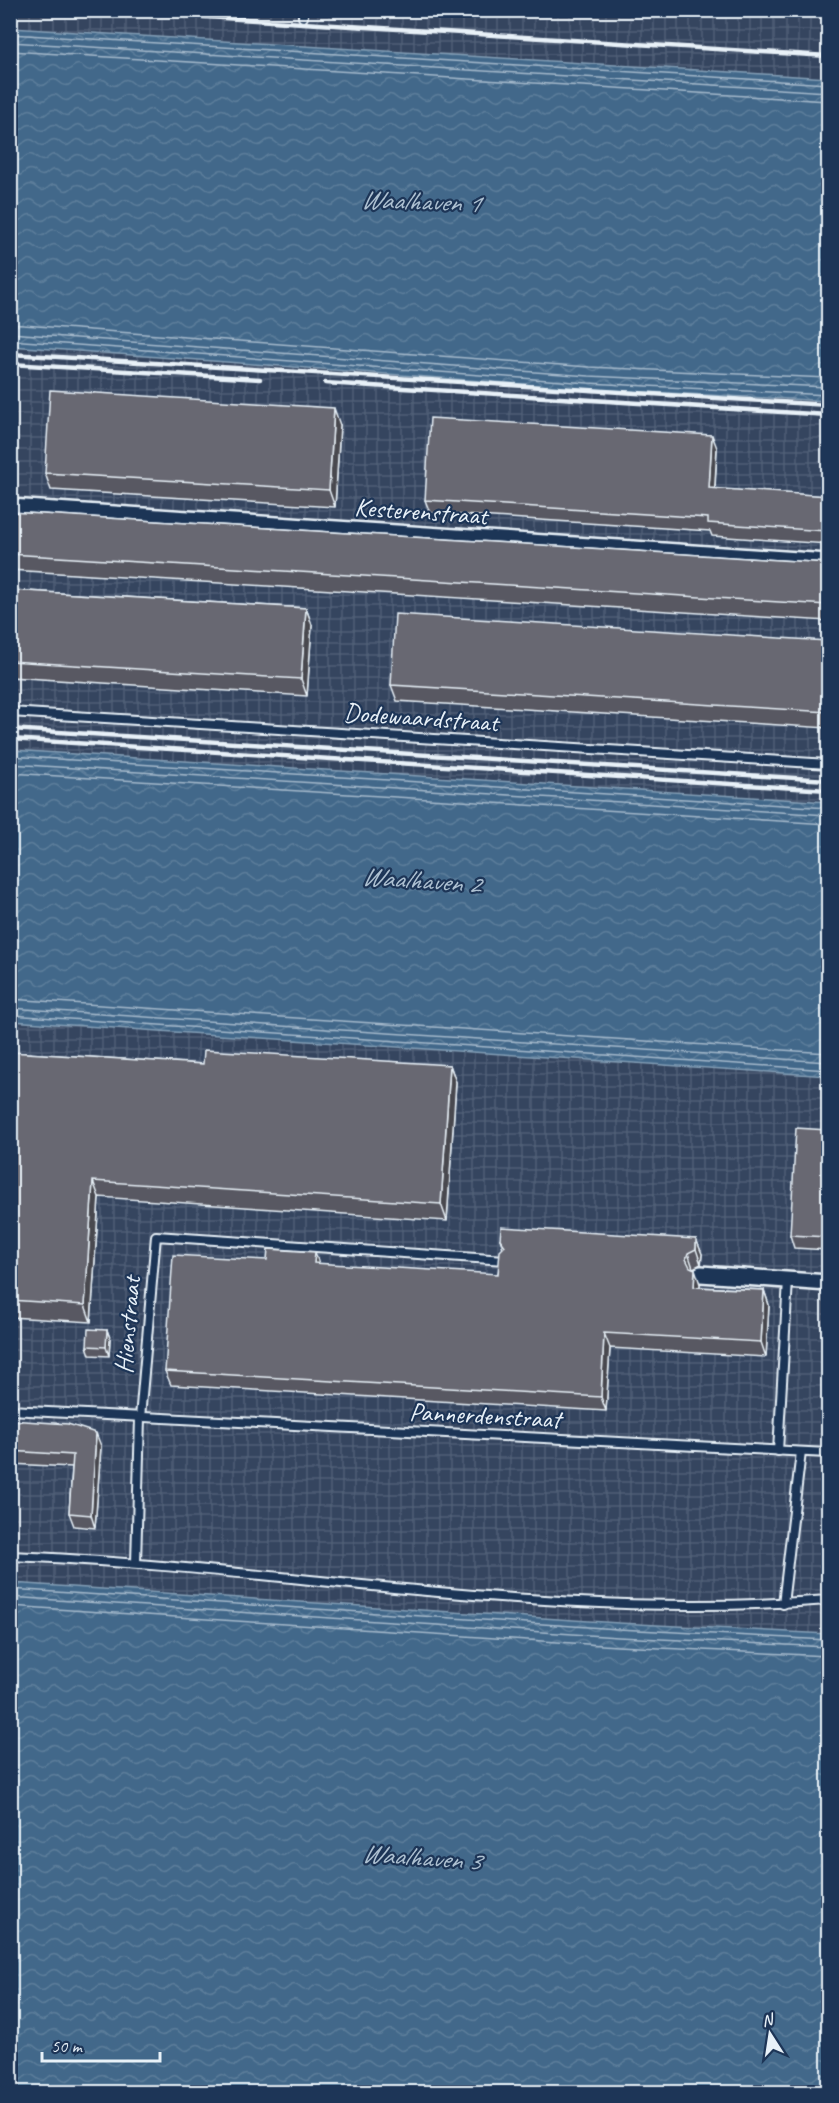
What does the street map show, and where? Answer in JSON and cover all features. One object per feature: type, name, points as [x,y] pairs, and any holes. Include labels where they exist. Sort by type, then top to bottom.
[{"type":"street","name":"Kesterenstraat","points":[[10,507],[828,562]]},
{"type":"street","points":[[701,1274],[828,1283]]},
{"type":"lane","name":"Dodewaardstraat","points":[[10,712],[828,764]]},
{"type":"lane","name":"Hienstraat","points":[[136,1563],[140,1418],[156,1236],[505,1260]]},
{"type":"lane","points":[[778,1451],[788,1280]]},
{"type":"lane","name":"Pannerdenstraat","points":[[10,1410],[828,1453]]},
{"type":"lane","points":[[783,1604],[801,1452]]},
{"type":"lane","points":[[10,1556],[136,1563],[472,1596],[722,1606],[828,1600]]},
{"type":"shaded area","points":[[10,11],[828,11],[828,95],[11,43]]},
{"type":"shaded area","points":[[10,319],[828,374],[828,823],[11,768]]},
{"type":"shaded area","points":[[10,1011],[828,1067],[828,1655],[11,1606]]},
{"type":"water","name":"Waalhaven 1","points":[[11,28],[828,78],[828,401],[588,389],[11,346]]},
{"type":"water","name":"Waalhaven 2","points":[[11,750],[828,802],[828,1076],[11,1021]]},
{"type":"water","name":"Waalhaven 3","points":[[11,1583],[619,1623],[828,1634],[828,2092],[11,2092]]},
{"type":"building","points":[[50,390],[334,408],[329,490],[45,473]]},
{"type":"building","points":[[430,418],[712,435],[709,488],[828,496],[828,526],[826,531],[708,523],[708,518],[425,500]]},
{"type":"building","points":[[10,512],[828,563],[828,605],[10,554]]},
{"type":"building","points":[[10,590],[306,608],[301,679],[10,661]]},
{"type":"building","points":[[395,614],[828,641],[828,712],[391,685]]},
{"type":"building","points":[[204,1050],[450,1065],[441,1204],[93,1181],[85,1305],[10,1300],[10,1052],[203,1064]]},
{"type":"building","points":[[796,1128],[828,1130],[828,1237],[790,1235]]},
{"type":"building","points":[[501,1227],[696,1239],[696,1249],[688,1253],[686,1259],[690,1267],[695,1269],[694,1287],[764,1290],[761,1342],[604,1333],[601,1397],[165,1371],[173,1255],[267,1260],[268,1249],[315,1252],[314,1263],[498,1274],[500,1251],[505,1246],[500,1239]]},
{"type":"building","points":[[88,1329],[107,1330],[106,1347],[87,1346]]},
{"type":"building","points":[[10,1420],[68,1424],[96,1433],[91,1515],[69,1513],[73,1455],[10,1451]]},
{"type":"railway","points":[[94,10],[828,56]]},
{"type":"railway","points":[[10,354],[828,405]]},
{"type":"railway","points":[[10,364],[260,379]]},
{"type":"railway","points":[[325,383],[828,415]]},
{"type":"railway","points":[[10,729],[828,780]]},
{"type":"railway","points":[[10,739],[828,790]]}]
